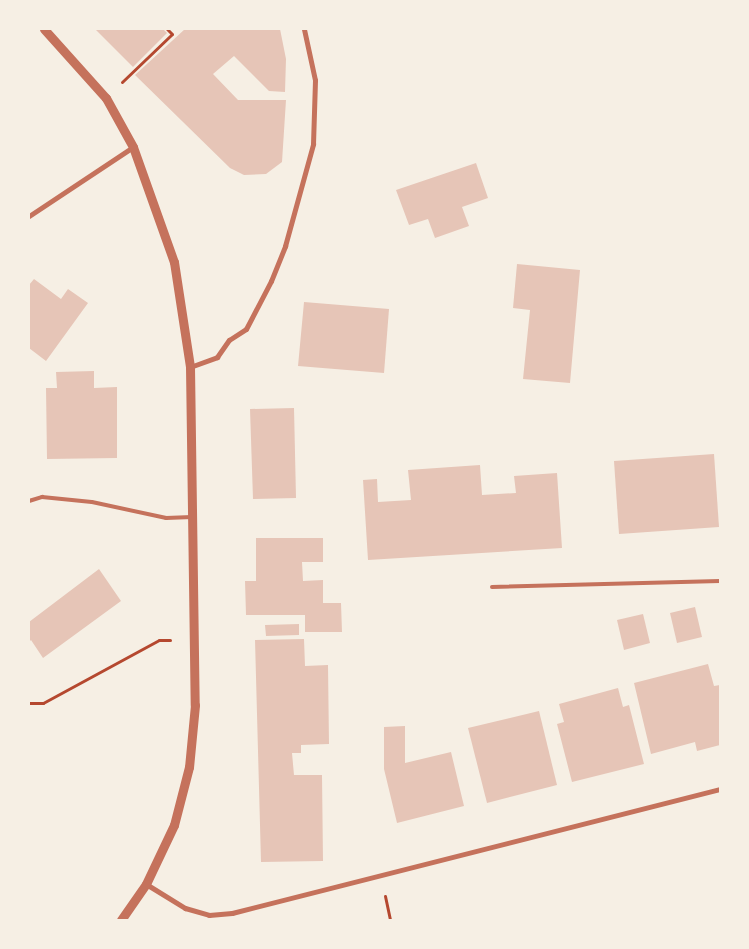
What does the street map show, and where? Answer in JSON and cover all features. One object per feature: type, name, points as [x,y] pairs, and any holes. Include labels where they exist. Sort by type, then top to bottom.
[{"type":"street","points":[[44,29],[106,98],[132,147],[174,262],[190,367],[194,639],[194,705],[190,767],[174,825],[146,884],[121,920]]},
{"type":"street","points":[[190,367],[217,357],[229,340],[246,329],[271,281],[284,246],[304,184],[314,136],[315,80],[304,29]]},
{"type":"street","points":[[29,216],[132,147]]},
{"type":"street","points":[[146,884],[185,908],[209,915],[232,914],[720,789]]},
{"type":"lane","points":[[29,501],[42,497],[92,502],[166,518],[192,517]]},
{"type":"lane","points":[[492,587],[720,581]]},
{"type":"path","points":[[106,98],[172,34],[167,29]]},
{"type":"path","points":[[29,703],[43,703],[159,640],[194,639]]},
{"type":"building","points":[[95,29],[163,29],[167,33],[133,67]]},
{"type":"building","points":[[185,29],[280,29],[286,59],[285,92],[269,91],[234,56],[213,74],[238,100],[286,100],[282,162],[266,174],[244,175],[230,168],[135,75]]},
{"type":"building","points":[[476,163],[488,198],[462,207],[469,226],[435,238],[428,219],[409,225],[396,190]]},
{"type":"building","points":[[517,264],[580,270],[570,383],[523,379],[530,310],[513,308]]},
{"type":"building","points":[[34,279],[61,299],[68,289],[88,303],[46,361],[29,348],[29,285]]},
{"type":"building","points":[[304,302],[389,309],[384,373],[298,366]]},
{"type":"building","points":[[94,371],[94,388],[117,387],[117,458],[47,459],[46,388],[57,388],[56,372]]},
{"type":"building","points":[[294,408],[296,498],[253,499],[250,409]]},
{"type":"building","points":[[714,454],[719,527],[619,534],[614,461]]},
{"type":"building","points":[[480,465],[482,495],[516,493],[514,476],[557,473],[562,548],[368,560],[363,480],[377,479],[378,502],[411,500],[408,470]]},
{"type":"building","points":[[256,538],[323,538],[323,562],[302,562],[303,581],[323,580],[323,603],[341,603],[342,632],[305,632],[305,615],[246,615],[245,581],[256,581]]},
{"type":"building","points":[[99,569],[121,601],[43,658],[31,640],[29,642],[29,622]]},
{"type":"building","points":[[695,607],[702,637],[677,643],[670,613]]},
{"type":"building","points":[[643,614],[650,643],[624,650],[617,620]]},
{"type":"building","points":[[299,624],[299,635],[266,636],[265,625]]},
{"type":"building","points":[[304,639],[305,666],[328,665],[329,744],[301,745],[301,753],[292,753],[294,775],[322,775],[323,861],[261,862],[255,640]]},
{"type":"building","points":[[708,664],[714,686],[720,685],[720,745],[697,751],[695,742],[651,754],[634,683]]},
{"type":"building","points":[[618,688],[623,707],[629,705],[644,764],[572,782],[557,724],[564,722],[559,704]]},
{"type":"building","points":[[539,711],[557,785],[487,803],[468,728]]},
{"type":"building","points":[[405,726],[405,763],[451,752],[464,806],[397,823],[384,769],[384,727]]}]
